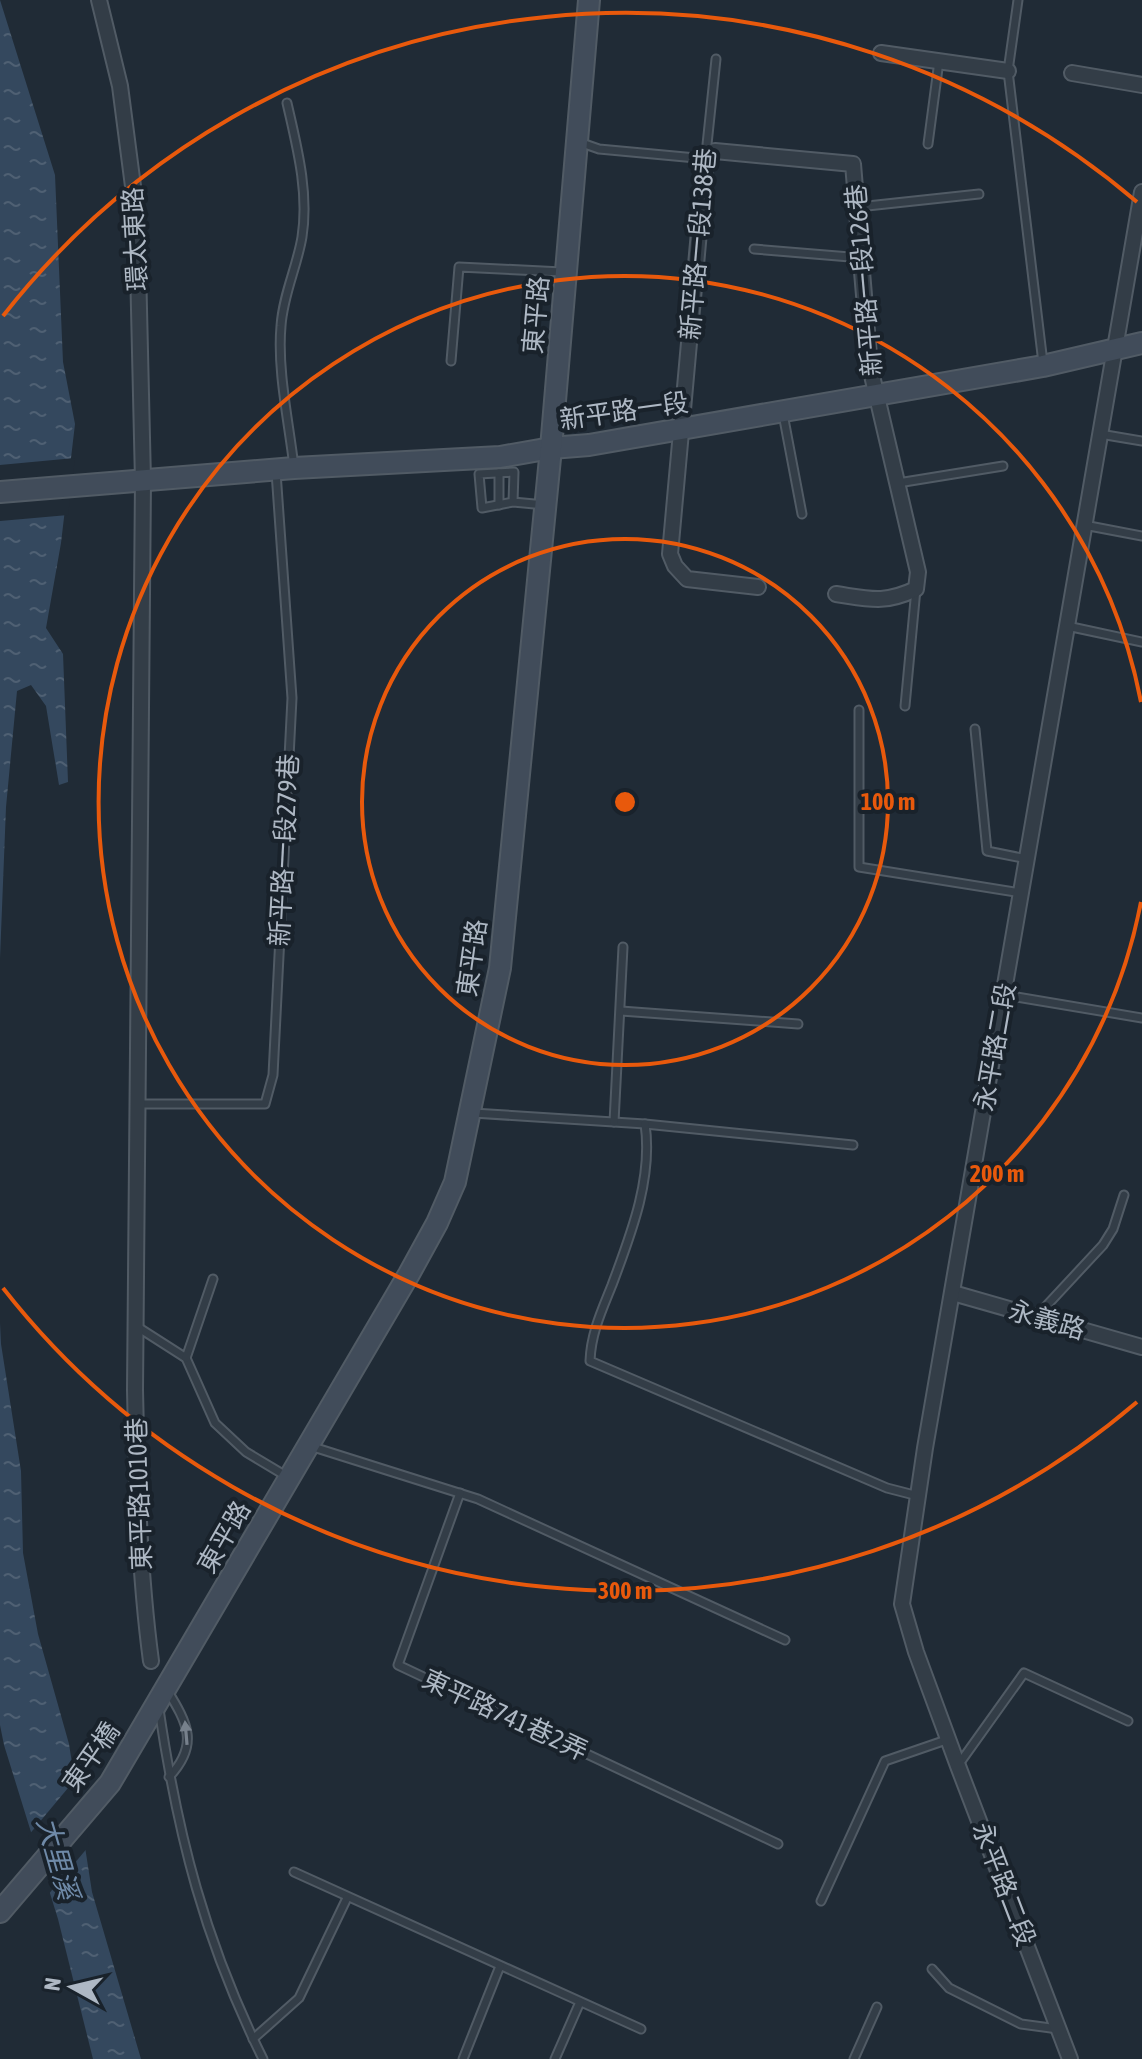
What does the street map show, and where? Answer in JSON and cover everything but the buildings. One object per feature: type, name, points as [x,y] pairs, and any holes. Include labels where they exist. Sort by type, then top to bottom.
[{"type":"street","name":"環太東路","points":[[99,0],[120,86],[132,180],[138,266],[143,481],[139,1104]]},
{"type":"street","name":"東平路","points":[[162,1696],[437,1223],[455,1182],[500,968],[551,448],[585,1]]},
{"type":"street","points":[[881,53],[1008,71]]},
{"type":"street","points":[[1072,73],[1142,85]]},
{"type":"street","name":"新平路一段126巷","points":[[706,154],[715,151],[853,164],[870,367],[916,558],[916,589]]},
{"type":"street","name":"新平路一段138巷","points":[[706,154],[670,554],[675,566],[687,579],[758,587]]},
{"type":"street","name":"永平路二段","points":[[1070,2059],[958,1766],[916,1652],[902,1604],[1142,192]]},
{"type":"street","name":"新平路一段","points":[[0,492],[285,469],[500,457],[589,445],[1043,366],[1142,343]]},
{"type":"street","points":[[836,594],[886,601],[916,589]]},
{"type":"street","name":"東平路1010巷","points":[[139,1104],[137,1510],[151,1661]]},
{"type":"street","name":"永義路","points":[[953,1293],[1142,1347]]},
{"type":"street","name":"東平橋","points":[[0,1912],[110,1783],[162,1696]]},
{"type":"lane","points":[[1018,0],[1008,71],[1043,366]]},
{"type":"lane","name":"新平路一段138巷","points":[[706,154],[716,59]]},
{"type":"lane","points":[[928,144],[939,61]]},
{"type":"lane","points":[[285,469],[280,328],[305,214],[299,154],[287,103]]},
{"type":"lane","points":[[576,141],[599,149],[696,158],[706,154]]},
{"type":"lane","points":[[858,207],[979,194]]},
{"type":"lane","points":[[754,249],[862,258]]},
{"type":"lane","points":[[451,361],[459,267],[566,272]]},
{"type":"lane","points":[[783,412],[802,514]]},
{"type":"lane","points":[[1100,434],[1142,441]]},
{"type":"lane","points":[[898,483],[1003,466]]},
{"type":"lane","name":"新平路一段279巷","points":[[139,1104],[265,1104],[273,1075],[292,698],[285,469]]},
{"type":"lane","points":[[513,502],[514,472],[479,474],[482,508],[513,502],[545,505]]},
{"type":"lane","points":[[499,473],[499,505]]},
{"type":"lane","points":[[1084,525],[1142,536]]},
{"type":"lane","points":[[905,706],[916,589]]},
{"type":"lane","points":[[1067,626],[1142,642]]},
{"type":"lane","points":[[859,710],[859,867],[1021,893]]},
{"type":"lane","points":[[975,729],[987,851],[1027,859]]},
{"type":"lane","points":[[614,1122],[623,947]]},
{"type":"lane","points":[[1005,995],[1142,1018]]},
{"type":"lane","points":[[621,1011],[798,1024]]},
{"type":"lane","points":[[471,1113],[645,1124],[853,1145]]},
{"type":"lane","points":[[645,1124],[649,1149],[632,1231],[591,1340],[590,1361],[887,1488],[918,1496]]},
{"type":"lane","points":[[1036,1317],[1103,1245],[1113,1229],[1124,1195]]},
{"type":"lane","points":[[186,1358],[213,1279]]},
{"type":"lane","points":[[136,1326],[186,1358],[215,1423],[246,1452],[288,1477]]},
{"type":"lane","points":[[308,1446],[460,1493],[785,1640]]},
{"type":"lane","name":"東平路741巷2弄","points":[[460,1493],[398,1665],[778,1844]]},
{"type":"lane","points":[[958,1766],[1024,1673],[1128,1721]]},
{"type":"lane","points":[[162,1696],[184,1716],[187,1730],[184,1761],[169,1777]]},
{"type":"lane","points":[[162,1696],[169,1777],[187,1862],[202,1912],[263,2059]]},
{"type":"lane","points":[[821,1901],[885,1761],[949,1739]]},
{"type":"lane","points":[[294,1872],[641,2029]]},
{"type":"lane","points":[[253,2039],[299,1998],[347,1898]]},
{"type":"lane","points":[[463,2059],[500,1966]]},
{"type":"lane","points":[[932,1969],[949,1988],[1021,2024],[1060,2030]]},
{"type":"lane","points":[[555,2059],[580,2002]]},
{"type":"lane","points":[[854,2059],[877,2007]]},
{"type":"water","points":[[0,0],[55,175],[63,362],[75,424],[61,543],[46,628],[63,654],[68,782],[59,785],[46,706],[31,685],[17,691],[6,807],[0,958]]},
{"type":"water","name":"大里溪","points":[[0,1323],[21,1471],[23,1553],[38,1634],[69,1744],[92,1892],[141,2059],[93,2059],[58,1919],[0,1725]]},
{"type":"pier","points":[[75,458],[68,515],[0,521],[0,465]]},
{"type":"pier","points":[[78,1776],[89,1846],[47,1896],[28,1836]]}]
